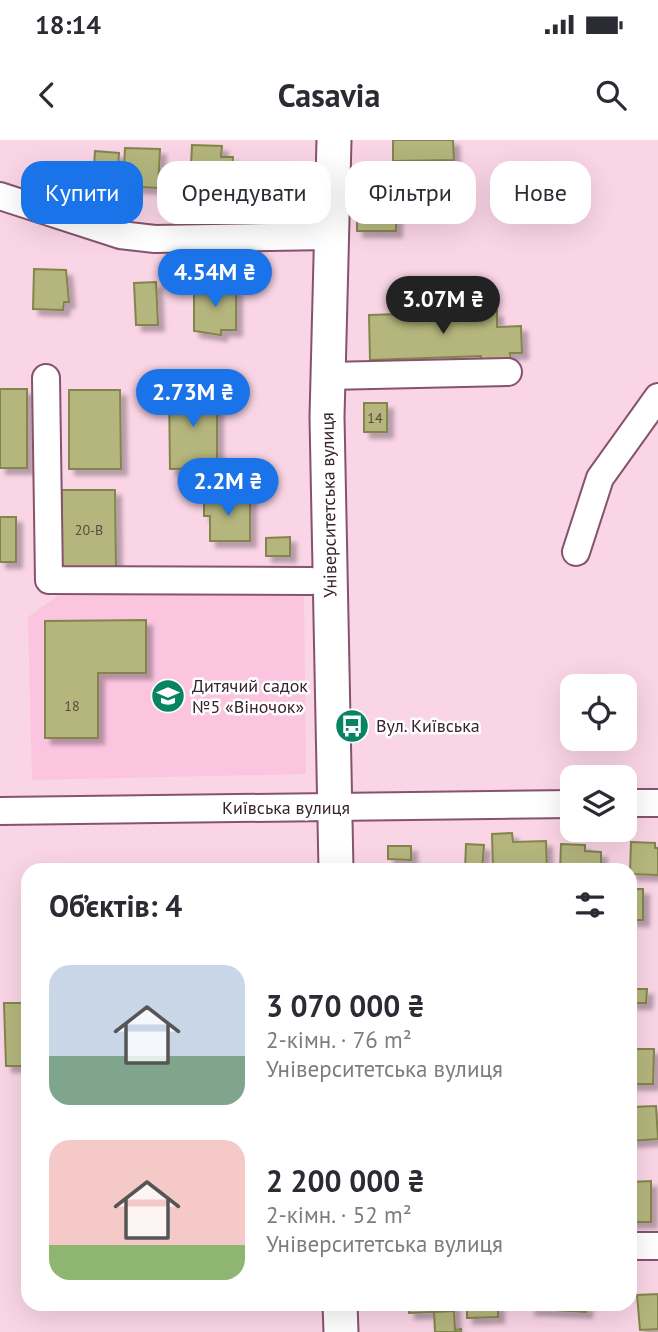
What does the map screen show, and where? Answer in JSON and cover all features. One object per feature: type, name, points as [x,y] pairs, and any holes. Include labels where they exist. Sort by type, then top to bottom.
[{"type":"main road","name":"Університетська вулиця","points":[[334,140],[328,376],[336,863]]},
{"type":"main road","points":[[341,1311],[341,1332]]},
{"type":"street","points":[[0,196],[120,235],[155,239],[330,236]]},
{"type":"street","points":[[328,376],[508,372]]},
{"type":"street","points":[[46,378],[49,580],[311,582]]},
{"type":"street","points":[[576,552],[600,478],[658,397]]},
{"type":"street","points":[[637,803],[658,803]]},
{"type":"street","name":"Київська вулиця","points":[[0,811],[560,804]]},
{"type":"street","points":[[637,1246],[658,1246]]},
{"type":"shaded area","name":"Дитячий садок №5 «Віночок»","points":[[304,593],[306,774],[32,780],[28,617],[60,594]]},
{"type":"building","points":[[393,140],[453,140],[454,160],[393,161]]},
{"type":"building","points":[[192,145],[222,146],[221,157],[233,157],[233,161],[191,161]]},
{"type":"building","points":[[125,148],[160,149],[157,188],[143,187],[143,161],[124,161]]},
{"type":"building","points":[[95,151],[119,153],[118,161],[94,161]]},
{"type":"building","points":[[357,224],[396,224],[396,231],[357,231]]},
{"type":"building","points":[[34,269],[66,270],[69,302],[64,302],[63,310],[33,309]]},
{"type":"building","points":[[156,282],[158,325],[136,325],[134,283]]},
{"type":"building","points":[[207,282],[223,282],[223,289],[236,289],[236,330],[221,330],[221,335],[194,331],[194,287],[207,288]]},
{"type":"building","points":[[497,311],[497,327],[521,326],[522,353],[510,353],[511,361],[481,362],[481,356],[370,360],[369,315]]},
{"type":"building","points":[[0,389],[27,389],[27,468],[0,468]]},
{"type":"building","points":[[169,389],[217,389],[217,468],[170,469]]},
{"type":"building","points":[[69,390],[120,390],[121,469],[69,469]]},
{"type":"building","points":[[364,403],[387,403],[387,432],[364,432]]},
{"type":"building","points":[[62,490],[115,490],[116,570],[62,570]]},
{"type":"building","points":[[204,496],[250,497],[250,541],[210,541],[210,516],[204,516]]},
{"type":"building","points":[[0,517],[16,517],[16,562],[0,562]]},
{"type":"building","points":[[290,537],[290,556],[266,556],[266,538]]},
{"type":"building","points":[[146,620],[146,673],[98,673],[98,738],[45,738],[45,621]]},
{"type":"building","points":[[512,833],[513,842],[546,841],[547,863],[493,863],[492,834]]},
{"type":"building","points":[[631,842],[655,843],[655,848],[658,848],[658,875],[637,874],[637,863],[630,863]]},
{"type":"building","points":[[466,844],[484,845],[483,863],[465,863]]},
{"type":"building","points":[[561,844],[585,845],[585,851],[601,852],[601,863],[560,863]]},
{"type":"building","points":[[388,846],[411,846],[411,860],[388,859]]},
{"type":"building","points":[[637,889],[643,889],[643,920],[637,920]]},
{"type":"building","points":[[637,989],[647,989],[646,1003],[637,1003]]},
{"type":"building","points":[[4,1003],[21,1003],[21,1066],[6,1066]]},
{"type":"building","points":[[637,1049],[654,1049],[653,1084],[637,1084]]},
{"type":"building","points":[[656,1106],[658,1139],[637,1140],[637,1107]]},
{"type":"building","points":[[651,1181],[651,1222],[637,1222],[637,1182]]},
{"type":"building","points":[[658,1294],[658,1329],[640,1330],[637,1295]]},
{"type":"building","points":[[409,1311],[454,1311],[409,1313]]},
{"type":"building","points":[[454,1311],[455,1330],[461,1329],[461,1332],[435,1332],[434,1312]]},
{"type":"building","points":[[467,1311],[498,1311],[498,1317],[467,1318]]},
{"type":"place","name":"Дитячий садок №5 «Віночок»","points":[[168,696]]},
{"type":"place","name":"Вул. Київська","points":[[352,726]]}]
